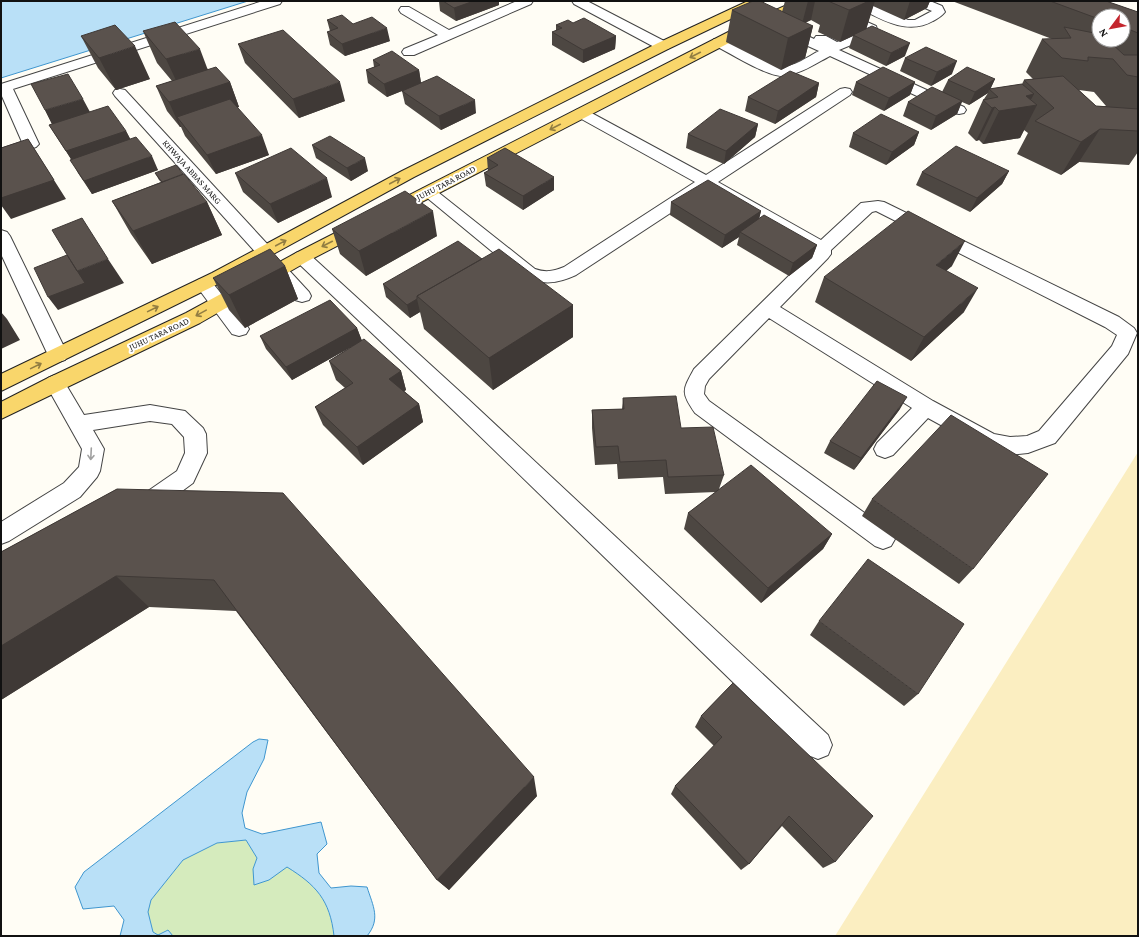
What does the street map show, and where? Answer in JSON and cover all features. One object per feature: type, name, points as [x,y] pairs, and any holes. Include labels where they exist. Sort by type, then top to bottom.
[{"type":"main road","points":[[1,383],[204,284],[408,174],[663,46],[758,1]]},
{"type":"main road","name":"JUHU TARA ROAD","points":[[1,411],[55,383],[193,318],[302,257],[719,42],[806,1]]},
{"type":"street","points":[[1,154],[31,144],[5,87],[276,1]]},
{"type":"street","points":[[409,52],[527,1]]},
{"type":"street","points":[[578,1],[663,46]]},
{"type":"street","points":[[764,20],[838,46],[870,32],[871,29],[810,1]]},
{"type":"street","points":[[855,1],[900,22],[912,25],[917,24],[939,12],[938,9],[919,1]]},
{"type":"street","points":[[405,10],[448,35]]},
{"type":"street","points":[[764,20],[798,40],[826,53],[959,110]]},
{"type":"street","points":[[719,42],[776,72],[789,71],[826,53]]},
{"type":"street","points":[[428,192],[529,273],[539,277],[555,278],[570,271],[845,92]]},
{"type":"street","name":"KHWAJA ABBAS MARG","points":[[120,93],[264,251]]},
{"type":"street","points":[[581,113],[707,182],[822,248]]},
{"type":"street","points":[[768,308],[926,407],[988,441],[1010,446],[1028,444],[1047,437],[1121,349],[1127,333],[1112,322],[878,206],[867,207],[822,248],[822,254],[701,374],[695,386],[694,395],[702,407],[883,538]]},
{"type":"street","points":[[1,236],[58,355]]},
{"type":"street","points":[[302,257],[462,405],[818,745]]},
{"type":"street","points":[[279,270],[302,296]]},
{"type":"street","points":[[204,284],[239,330]]},
{"type":"street","points":[[1,534],[72,490],[89,471],[93,450],[80,424],[55,383]]},
{"type":"street","points":[[885,449],[926,407]]},
{"type":"street","points":[[80,424],[150,413],[178,418],[195,434],[196,453],[185,477],[151,502],[124,519]]},
{"type":"green space","points":[[246,840],[257,858],[253,869],[269,880],[286,866],[306,880],[313,887],[325,903],[332,923],[334,936],[173,936],[167,930],[158,935],[153,932],[148,912],[151,900],[183,860],[217,843]]},
{"type":"sand","points":[[1138,452],[1138,936],[835,936]]},
{"type":"water","points":[[1,1],[248,1],[1,78]]},
{"type":"water","points":[[259,739],[268,740],[264,759],[247,792],[242,813],[245,828],[262,834],[321,822],[327,844],[317,854],[319,873],[331,888],[351,886],[367,887],[375,918],[374,924],[367,936],[334,936],[329,913],[320,895],[306,880],[287,867],[269,880],[254,885],[253,869],[257,858],[246,840],[217,843],[183,860],[151,900],[148,912],[153,932],[158,935],[168,930],[173,936],[120,936],[124,920],[114,906],[83,909],[75,887],[84,872],[253,742]]},
{"type":"building","points":[[443,1],[474,1],[454,8]]},
{"type":"building","points":[[753,1],[760,1],[813,26],[788,38],[732,10]]},
{"type":"building","points":[[828,1],[869,1],[849,10]]},
{"type":"building","points":[[1050,1],[1106,1],[1126,8],[1091,8],[1091,16]]},
{"type":"building","points":[[1131,10],[1138,12],[1138,33],[1131,30]]},
{"type":"building","points":[[342,15],[353,24],[372,17],[387,28],[342,44],[327,32],[338,28],[327,20]]},
{"type":"building","points":[[584,18],[616,36],[583,50],[552,32],[562,28],[556,25],[568,20],[573,23]]},
{"type":"building","points":[[175,22],[200,49],[166,59],[143,31]]},
{"type":"building","points":[[115,25],[135,46],[99,58],[81,36]]},
{"type":"building","points":[[872,26],[910,43],[891,53],[853,35]]},
{"type":"building","points":[[1064,27],[1091,32],[1091,48],[1117,48],[1124,55],[1138,55],[1138,77],[1127,75],[1113,59],[1088,57],[1088,61],[1062,58],[1042,39],[1071,38]]},
{"type":"building","points":[[283,30],[340,82],[293,99],[238,44]]},
{"type":"building","points":[[926,47],[957,61],[937,72],[905,58]]},
{"type":"building","points":[[392,51],[419,70],[384,84],[366,70],[380,65],[373,60]]},
{"type":"building","points":[[216,67],[230,82],[169,102],[156,86]]},
{"type":"building","points":[[883,67],[915,82],[889,98],[856,82]]},
{"type":"building","points":[[967,67],[995,79],[975,92],[948,80]]},
{"type":"building","points":[[790,71],[819,83],[778,111],[748,97]]},
{"type":"building","points":[[68,74],[83,99],[45,110],[31,84]]},
{"type":"building","points":[[437,76],[475,100],[439,116],[402,91]]},
{"type":"building","points":[[1063,76],[1096,106],[1138,109],[1138,131],[1100,129],[1081,142],[1035,121],[1054,108],[1024,80]]},
{"type":"building","points":[[1022,84],[1034,94],[1026,96],[1037,105],[999,111],[995,107],[992,108],[983,100],[998,97],[989,89]]},
{"type":"building","points":[[932,87],[962,101],[936,116],[908,102]]},
{"type":"building","points":[[230,99],[262,135],[207,155],[177,117]]},
{"type":"building","points":[[108,106],[126,131],[66,151],[49,125]]},
{"type":"building","points":[[720,109],[758,124],[726,151],[688,134]]},
{"type":"building","points":[[881,114],[919,132],[892,152],[853,133]]},
{"type":"building","points":[[330,136],[365,158],[347,168],[312,145]]},
{"type":"building","points":[[136,137],[152,156],[84,181],[70,160]]},
{"type":"building","points":[[28,139],[54,180],[1,198],[1,148]]},
{"type":"building","points":[[956,146],[1009,171],[977,198],[922,172]]},
{"type":"building","points":[[291,148],[327,178],[270,204],[235,173]]},
{"type":"building","points":[[505,148],[554,177],[523,196],[484,173],[498,165],[487,158]]},
{"type":"building","points":[[176,165],[183,174],[162,182],[155,173]]},
{"type":"building","points":[[184,174],[207,202],[133,231],[112,201]]},
{"type":"building","points":[[708,180],[761,211],[725,235],[671,202]]},
{"type":"building","points":[[405,191],[433,211],[359,251],[332,229]]},
{"type":"building","points":[[908,211],[965,241],[936,265],[978,288],[924,337],[824,277]]},
{"type":"building","points":[[764,215],[817,245],[793,263],[740,232]]},
{"type":"building","points":[[82,218],[108,259],[77,271],[52,230]]},
{"type":"building","points":[[458,241],[482,259],[417,296],[417,299],[407,305],[383,284]]},
{"type":"building","points":[[270,249],[285,266],[229,295],[213,278]]},
{"type":"building","points":[[499,249],[573,305],[489,358],[417,296]]},
{"type":"building","points":[[67,255],[85,283],[48,297],[34,268]]},
{"type":"building","points":[[330,300],[357,328],[286,367],[260,336]]},
{"type":"building","points":[[364,339],[401,371],[389,379],[419,404],[357,447],[315,407],[353,383],[329,361]]},
{"type":"building","points":[[877,381],[907,397],[861,458],[830,441]]},
{"type":"building","points":[[676,396],[681,428],[713,427],[724,475],[668,477],[666,460],[620,462],[618,446],[596,447],[592,410],[624,409],[623,398]]},
{"type":"building","points":[[951,415],[1048,474],[973,569],[872,499]]},
{"type":"building","points":[[751,465],[832,534],[768,588],[688,513]]},
{"type":"building","points":[[117,489],[283,493],[534,777],[437,880],[214,580],[116,576],[1,646],[1,552]]},
{"type":"building","points":[[868,559],[964,624],[918,694],[819,621]]},
{"type":"building","points":[[733,683],[873,816],[835,862],[789,816],[749,864],[675,786],[722,737],[701,716]]}]
